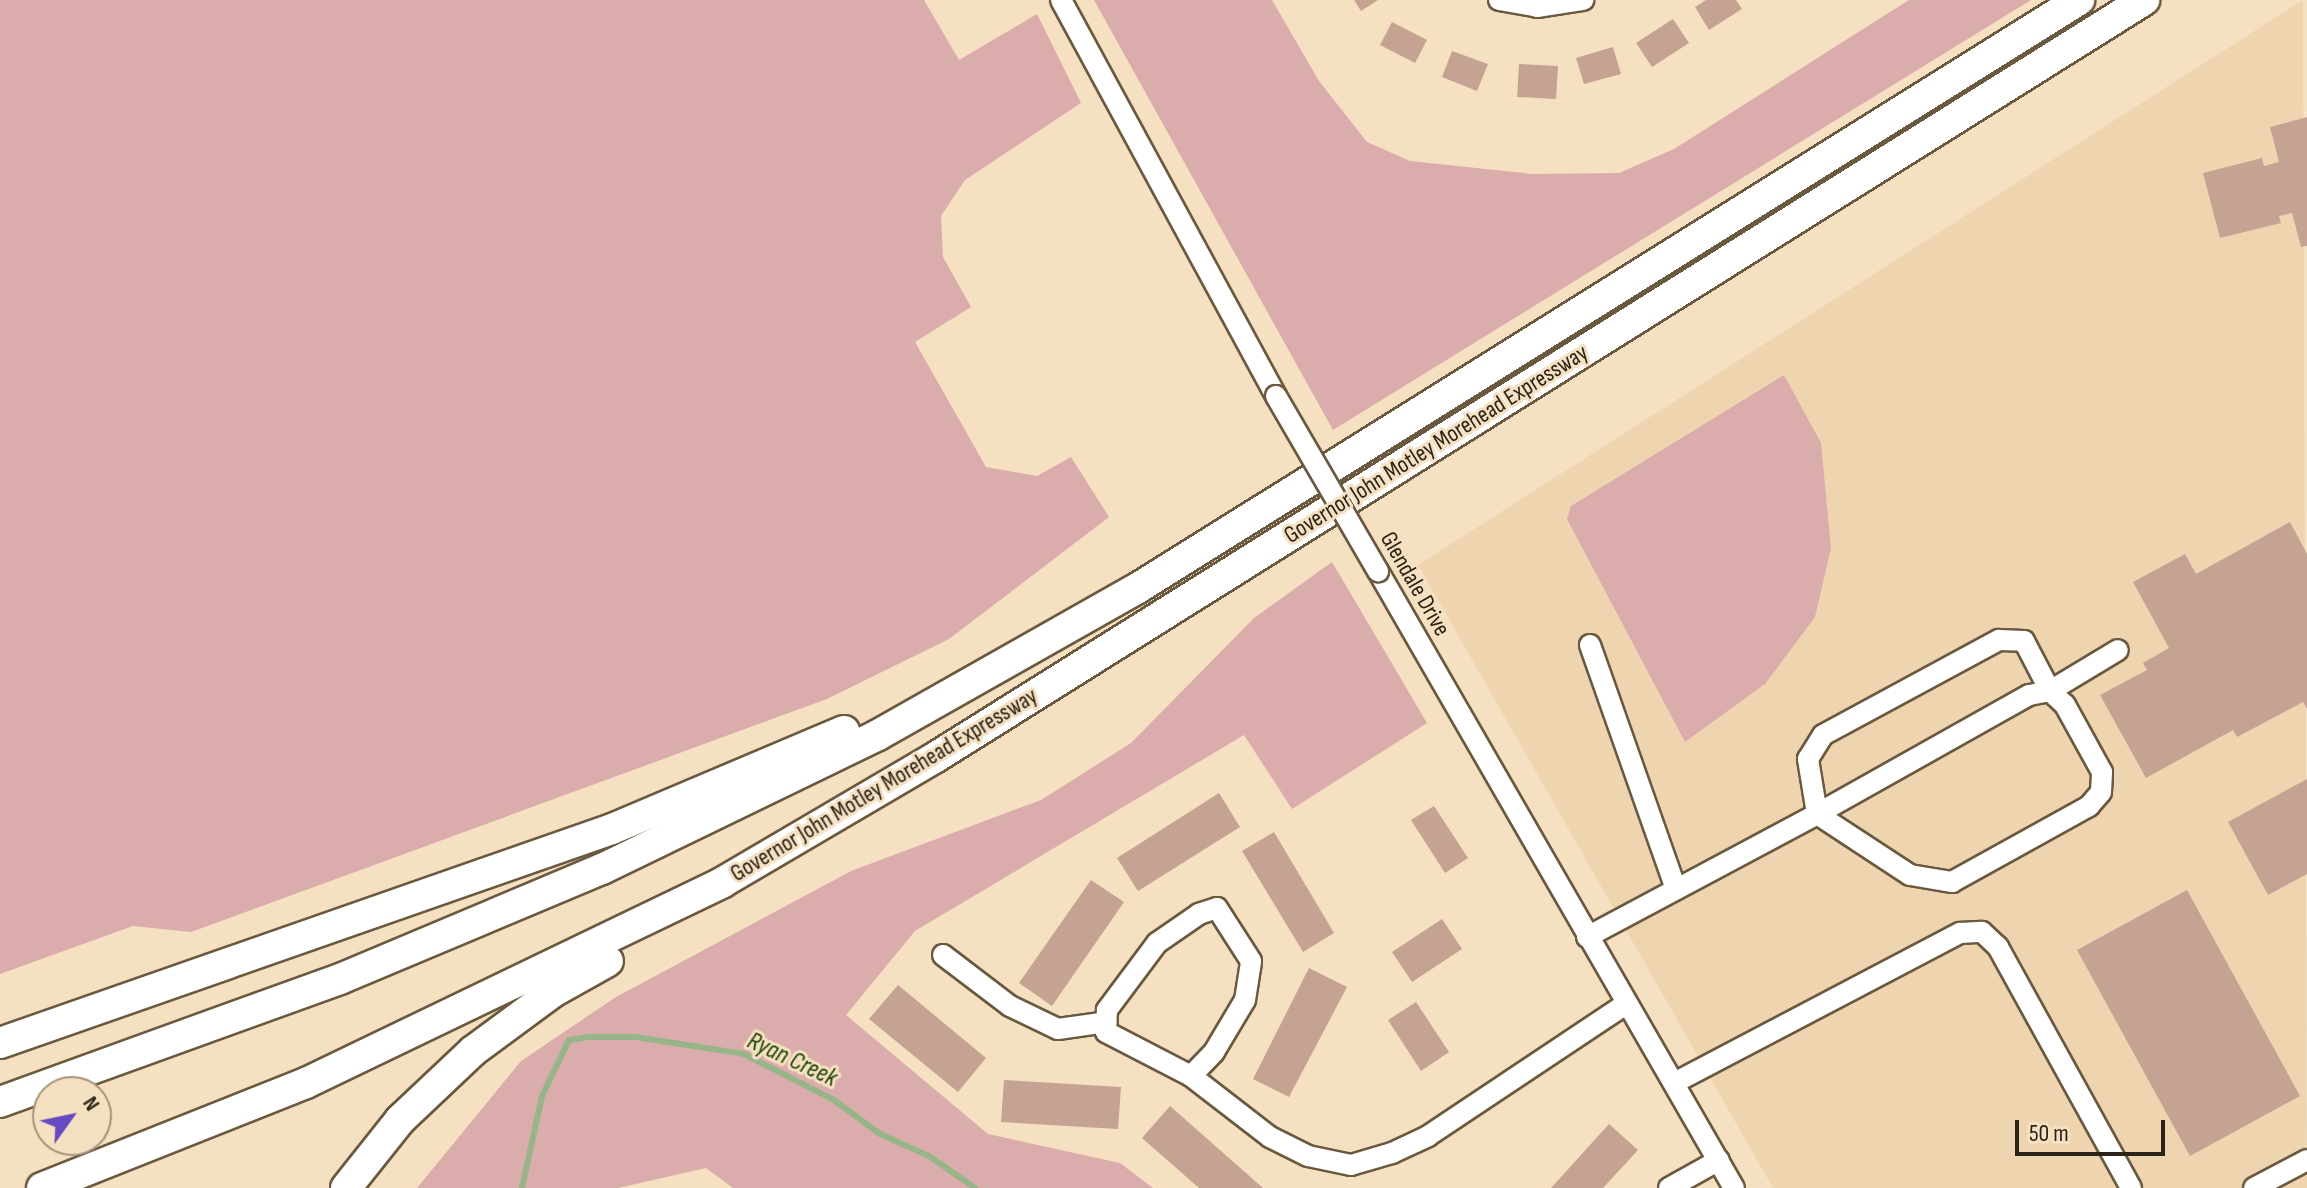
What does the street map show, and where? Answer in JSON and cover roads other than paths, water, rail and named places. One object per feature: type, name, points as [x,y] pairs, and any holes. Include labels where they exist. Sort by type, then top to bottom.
[{"type":"highway","name":"Governor John Motley Morehead Expressway","points":[[0,1102],[340,979],[694,826],[969,685],[1138,588],[2079,0]]},
{"type":"highway","name":"Governor John Motley Morehead Expressway","points":[[723,882],[950,749],[2144,0]]},
{"type":"highway","points":[[0,1043],[612,829],[921,694],[969,685]]},
{"type":"highway","points":[[42,1188],[306,1083],[723,882]]},
{"type":"highway","points":[[346,1188],[400,1120],[496,1032],[571,981],[678,925],[723,882]]},
{"type":"street","name":"Glendale Drive","points":[[1061,0],[1276,396],[1734,1188]]},
{"type":"street","points":[[1499,0],[1537,7],[1583,0]]},
{"type":"street","points":[[1999,640],[2024,641],[2050,691],[2065,705],[2102,772],[2101,792],[2089,806],[1952,882],[1910,875],[1817,814],[1808,759],[1823,735],[1999,640]]},
{"type":"street","points":[[1590,645],[1676,889]]},
{"type":"street","points":[[1587,937],[1817,814],[2029,695],[2050,691],[2118,650]]},
{"type":"street","points":[[1191,1076],[1214,1052],[1245,1000],[1251,961],[1217,908],[1199,914],[1157,943],[1107,1010],[1106,1032],[1191,1076],[1270,1137],[1308,1156],[1351,1165],[1428,1136],[1626,1004]]},
{"type":"street","points":[[1674,1083],[1960,933],[1982,932],[1998,947],[2131,1188]]},
{"type":"street","points":[[943,955],[1010,1006],[1058,1029],[1107,1022]]},
{"type":"street","points":[[1669,1188],[1719,1160]]},
{"type":"street","points":[[2254,1188],[2307,1160]]},
{"type":"waterway","name":"Ryan Creek","points":[[522,1188],[542,1096],[569,1040],[587,1037],[636,1037],[744,1054],[834,1100],[880,1134],[929,1156],[975,1188]]}]
